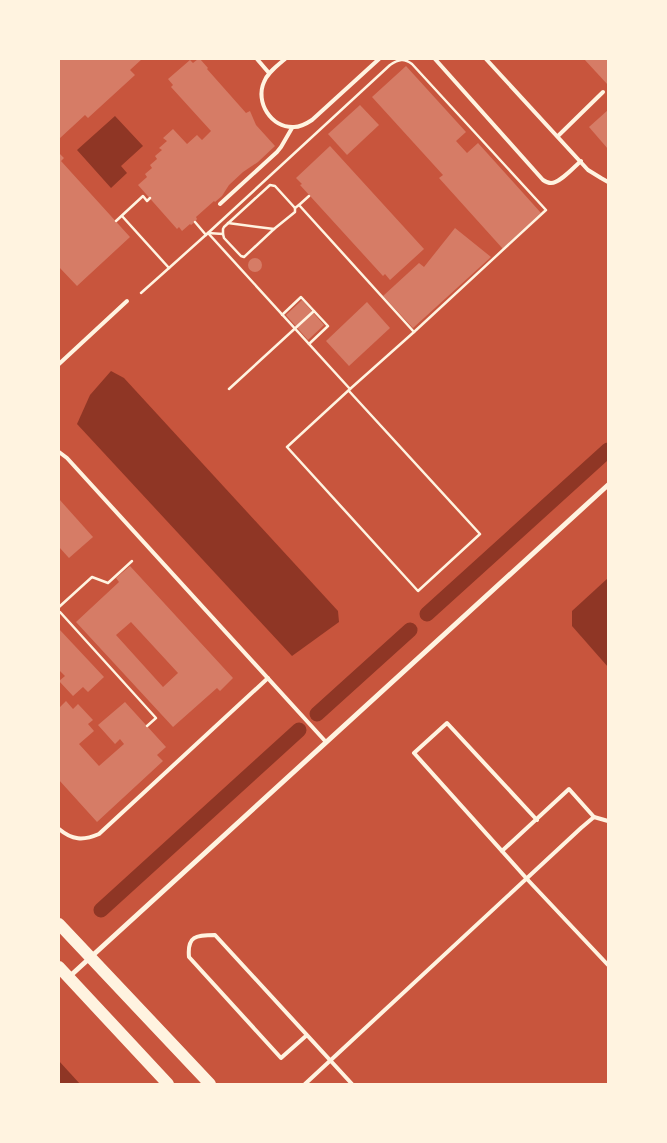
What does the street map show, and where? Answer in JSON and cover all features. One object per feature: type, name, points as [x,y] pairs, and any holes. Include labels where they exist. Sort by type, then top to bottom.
[{"type":"main road","points":[[59,924],[210,1084]]},
{"type":"main road","points":[[59,967],[168,1084]]},
{"type":"street","points":[[68,977],[608,485]]},
{"type":"lane","points":[[257,59],[269,73]]},
{"type":"lane","points":[[285,59],[269,73],[264,82],[261,92],[262,102],[272,119],[292,128],[312,120],[379,59]]},
{"type":"lane","points":[[435,59],[543,180],[549,183],[560,180],[580,161]]},
{"type":"lane","points":[[486,59],[588,170],[608,182]]},
{"type":"lane","points":[[558,136],[603,92]]},
{"type":"lane","points":[[220,204],[281,147],[292,128]]},
{"type":"lane","points":[[59,364],[128,301]]},
{"type":"lane","points":[[59,452],[67,458],[326,742]]},
{"type":"lane","points":[[59,829],[65,834],[82,839],[98,834],[268,678]]},
{"type":"lane","points":[[537,820],[447,723],[414,753],[526,879],[608,965]]},
{"type":"lane","points":[[502,851],[569,789],[594,817],[608,821]]},
{"type":"lane","points":[[305,1084],[594,817]]},
{"type":"lane","points":[[307,1035],[281,1058],[188,957],[188,948],[191,940],[200,935],[215,935],[307,1035],[330,1060],[352,1084]]},
{"type":"path","points":[[141,293],[207,234],[390,65],[400,60],[407,60],[546,210],[414,332],[350,390],[287,447],[418,591],[480,534],[350,390],[295,328],[207,234],[195,222]]},
{"type":"path","points":[[295,208],[272,184],[223,228],[224,238],[244,257],[295,212],[295,208],[309,196]]},
{"type":"path","points":[[116,221],[144,196],[147,200],[150,198]]},
{"type":"path","points":[[299,205],[414,332]]},
{"type":"path","points":[[122,216],[169,268]]},
{"type":"path","points":[[228,223],[274,230]]},
{"type":"path","points":[[207,234],[223,234]]},
{"type":"path","points":[[282,314],[301,297],[328,326],[309,344]]},
{"type":"path","points":[[229,389],[314,311]]},
{"type":"path","points":[[132,561],[108,583],[92,577],[59,611],[156,718],[147,726]]},
{"type":"shaded area","points":[[115,116],[143,146],[121,166],[127,173],[111,188],[77,150]]},
{"type":"shaded area","points":[[111,371],[124,378],[338,611],[339,622],[292,656],[77,424],[90,395]]},
{"type":"shaded area","points":[[608,578],[608,667],[572,626],[572,611]]},
{"type":"shaded area","points":[[59,1061],[80,1084],[59,1084]]},
{"type":"building","points":[[59,59],[142,59],[130,70],[135,75],[88,118],[85,115],[59,139]]},
{"type":"building","points":[[198,59],[246,113],[250,111],[256,125],[275,146],[258,162],[243,172],[229,185],[222,196],[196,217],[195,222],[182,231],[179,227],[177,229],[138,185],[147,177],[145,174],[152,168],[150,165],[157,159],[155,156],[162,150],[159,148],[167,141],[163,138],[173,129],[187,144],[197,135],[202,140],[211,131],[171,87],[173,85],[168,79],[190,60],[193,63]]},
{"type":"building","points":[[584,59],[608,59],[608,85]]},
{"type":"building","points":[[406,66],[466,132],[456,141],[467,153],[478,143],[541,213],[503,249],[439,178],[443,175],[372,97]]},
{"type":"building","points":[[360,105],[379,125],[347,155],[328,134]]},
{"type":"building","points":[[608,110],[608,149],[589,127]]},
{"type":"building","points":[[330,146],[424,249],[390,280],[385,274],[383,276],[300,185],[302,184],[296,178]]},
{"type":"building","points":[[59,153],[64,158],[61,161],[130,237],[77,286],[59,267]]},
{"type":"building","points":[[455,228],[491,257],[413,328],[383,296],[419,263],[424,267]]},
{"type":"building","points":[[255,258],[260,260],[262,265],[260,270],[255,272],[250,270],[248,265],[250,260]]},
{"type":"building","points":[[302,300],[324,325],[308,340],[286,315]]},
{"type":"building","points":[[367,302],[390,328],[349,366],[326,341]]},
{"type":"building","points":[[59,499],[93,537],[69,558],[59,547]]},
{"type":"building","points":[[130,566],[233,678],[220,691],[217,688],[173,727],[76,622],[119,582],[116,578]],"holes":[[[131,622],[178,673],[163,687],[116,635]]]},
{"type":"building","points":[[59,629],[104,677],[88,692],[83,687],[73,696],[59,681],[65,676],[59,670]]},
{"type":"building","points":[[66,701],[73,709],[78,704],[93,720],[88,724],[94,731],[79,744],[99,766],[124,744],[120,739],[115,744],[98,725],[125,702],[166,747],[157,755],[163,761],[97,822],[59,780],[59,708]]},
{"type":"waterway","points":[[427,614],[608,450]]},
{"type":"waterway","points":[[317,714],[410,630]]},
{"type":"waterway","points":[[101,910],[299,730]]}]
